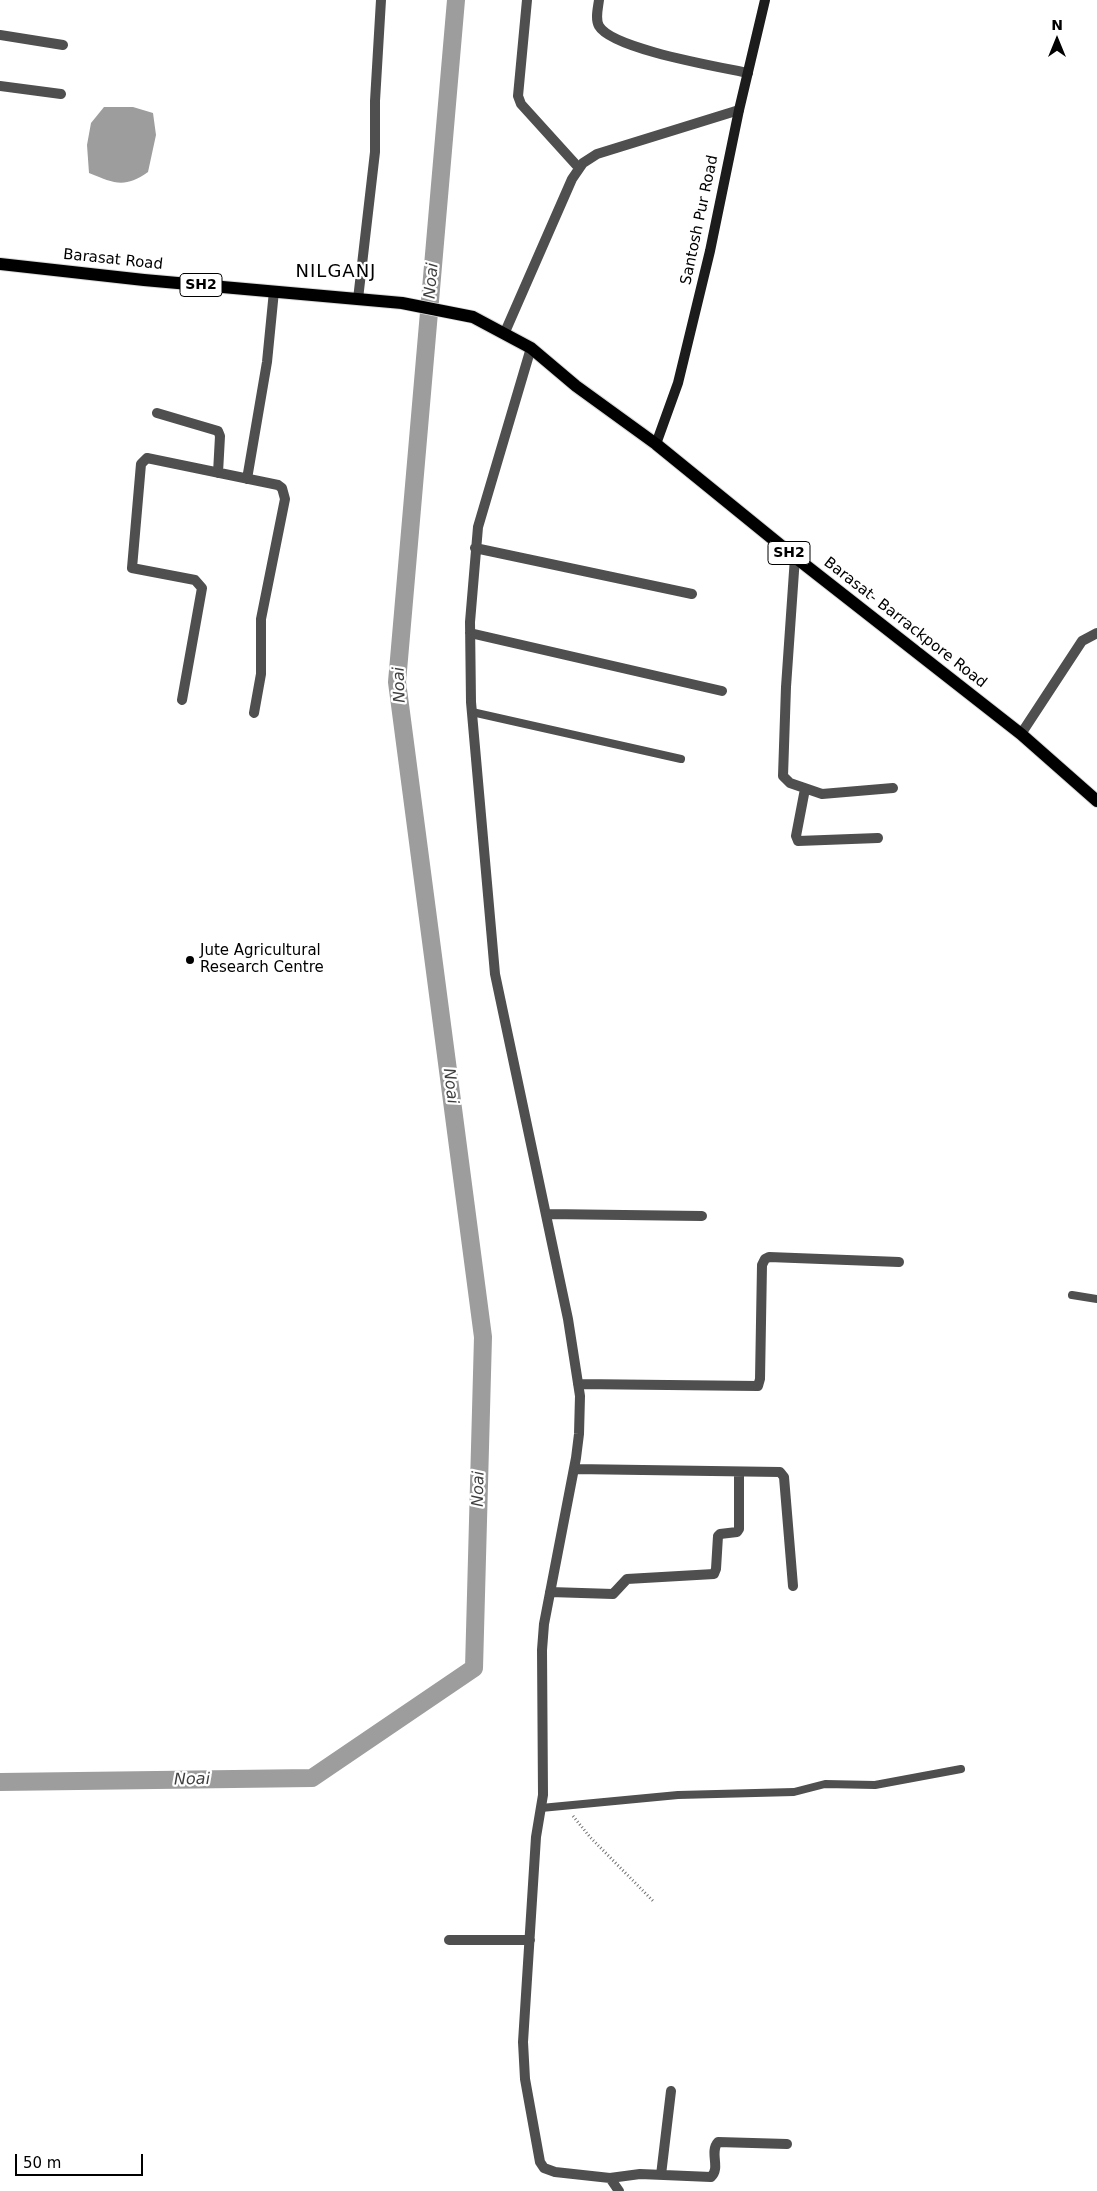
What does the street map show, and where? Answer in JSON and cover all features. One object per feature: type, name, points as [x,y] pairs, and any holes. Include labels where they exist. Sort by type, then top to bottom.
[{"type":"main road","name":"Santosh Pur Road","points":[[656,444],[678,383],[710,251],[739,110],[765,0]]},
{"type":"main road","name":"Barasat Road","points":[[0,264],[144,280],[274,290],[358,299],[402,304],[473,317]]},
{"type":"main road","name":"Barasat- Barrackpore Road","points":[[473,317],[505,332],[531,348],[576,386],[656,444],[795,557],[1021,734],[1097,800]]},
{"type":"street","points":[[358,299],[375,152],[375,101],[382,0]]},
{"type":"street","points":[[527,0],[518,96],[520,104],[579,168]]},
{"type":"street","points":[[599,0],[597,21],[604,32],[638,48],[748,73]]},
{"type":"street","points":[[0,35],[63,45]]},
{"type":"street","points":[[0,86],[61,94]]},
{"type":"street","points":[[505,332],[572,179],[579,168],[597,154],[739,110]]},
{"type":"street","points":[[247,479],[267,362],[274,290]]},
{"type":"street","points":[[531,348],[478,527],[470,633],[472,712],[495,974],[568,1319],[580,1396],[580,1420],[574,1469],[550,1592],[542,1650],[543,1794],[536,1837],[523,2062],[540,2162],[544,2168],[555,2172],[610,2178],[632,2174],[710,2177],[715,2171],[715,2148],[718,2142],[787,2144]]},
{"type":"street","points":[[157,413],[218,431],[218,473]]},
{"type":"street","points":[[182,700],[202,588],[195,580],[132,568],[141,464],[143,460],[150,458],[278,485],[282,488],[285,499],[261,619],[261,674],[254,713]]},
{"type":"street","points":[[475,548],[692,594]]},
{"type":"street","points":[[795,557],[786,687],[783,776],[785,780],[822,794],[892,788]]},
{"type":"street","points":[[470,633],[722,691]]},
{"type":"street","points":[[1021,734],[1082,641],[1097,633]]},
{"type":"street","points":[[805,789],[796,836],[798,841],[878,838]]},
{"type":"street","points":[[546,1214],[702,1216]]},
{"type":"street","points":[[578,1384],[754,1388],[760,1383],[762,1266],[765,1259],[769,1257],[899,1262]]},
{"type":"street","points":[[574,1469],[780,1472],[783,1475],[793,1586]]},
{"type":"street","points":[[550,1592],[612,1594],[627,1580],[714,1574],[718,1536],[720,1534],[737,1532],[739,1529],[739,1472]]},
{"type":"street","points":[[449,1940],[530,1940]]},
{"type":"street","points":[[660,2175],[671,2091]]},
{"type":"street","points":[[610,2178],[619,2191]]},
{"type":"lane","points":[[472,712],[681,759]]},
{"type":"lane","points":[[1072,1295],[1097,1299]]},
{"type":"lane","points":[[541,1808],[678,1795],[794,1792],[825,1784],[875,1785],[961,1769]]},
{"type":"path","points":[[565,1806],[590,1837],[654,1902]]},
{"type":"shaded area","points":[[104,107],[133,107],[153,113],[156,135],[148,172],[132,181],[112,182],[89,173],[87,145],[91,123]]},
{"type":"waterway","name":"Noai","points":[[0,1782],[312,1778],[474,1668],[483,1337],[397,682],[456,0]]},
{"type":"place","name":"Jute Agricultural Research Centre","points":[[190,960]]},
{"type":"district","name":"NILGANJ","points":[[336,272]]}]
